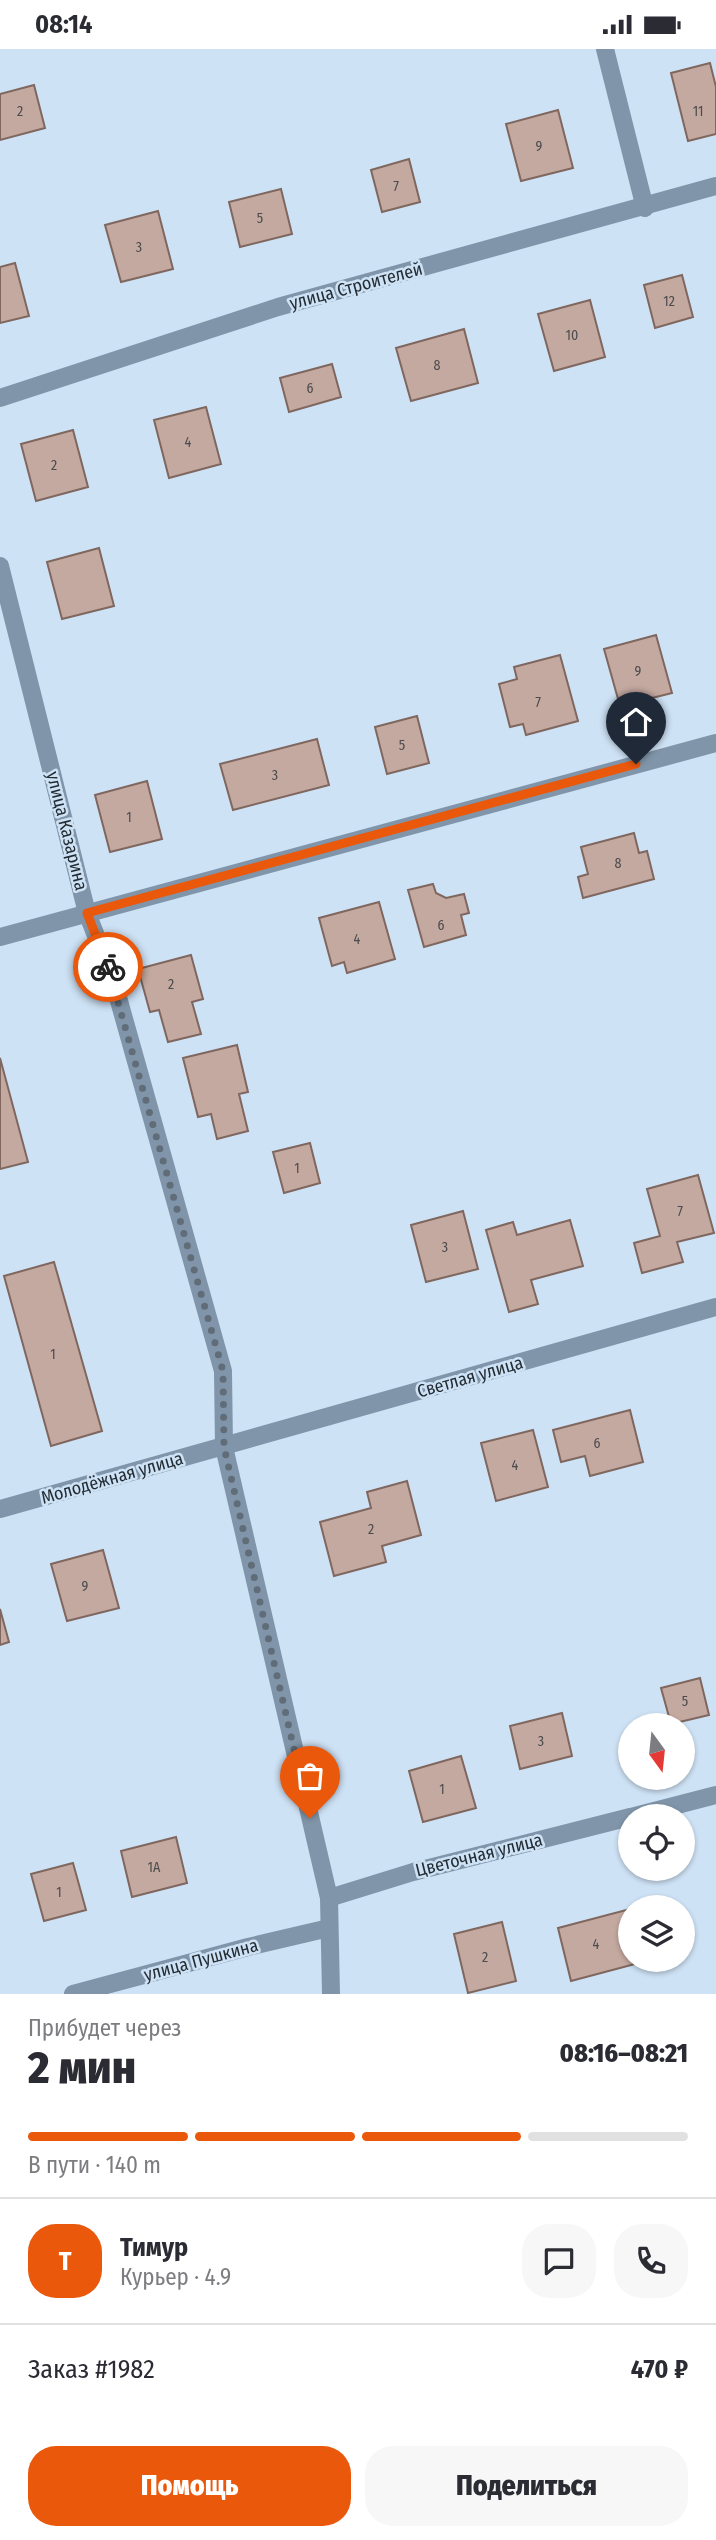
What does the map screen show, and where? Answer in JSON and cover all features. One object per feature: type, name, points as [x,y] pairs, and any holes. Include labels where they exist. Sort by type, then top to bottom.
[{"type":"street","points":[[605,49],[645,208]]},
{"type":"street","name":"улица Строителей","points":[[0,398],[278,307],[645,208],[716,186]]},
{"type":"street","name":"улица Казарина","points":[[0,566],[87,913],[111,977],[223,1371],[224,1447],[329,1898],[331,1994]]},
{"type":"street","points":[[0,937],[716,743]]},
{"type":"street","name":"Светлая улица","points":[[224,1447],[716,1307]]},
{"type":"street","name":"Молодёжная улица","points":[[0,1509],[224,1447]]},
{"type":"street","name":"Цветочная улица","points":[[681,1804],[716,1795]]},
{"type":"street","name":"Цветочная улица","points":[[329,1898],[413,1872],[618,1820]]},
{"type":"street","name":"улица Пушкина","points":[[73,1994],[248,1947],[329,1929]]},
{"type":"building","points":[[710,63],[716,87],[716,134],[688,141],[671,73]]},
{"type":"building","points":[[34,85],[45,128],[0,140],[0,94]]},
{"type":"building","points":[[558,110],[573,168],[521,181],[506,124]]},
{"type":"building","points":[[409,159],[420,202],[382,212],[371,170]]},
{"type":"building","points":[[281,189],[292,234],[240,247],[229,202]]},
{"type":"building","points":[[158,211],[173,269],[121,282],[105,225]]},
{"type":"building","points":[[15,263],[29,316],[0,323],[0,267]]},
{"type":"building","points":[[682,275],[693,317],[655,328],[644,285]]},
{"type":"building","points":[[590,300],[605,357],[554,371],[538,314]]},
{"type":"building","points":[[464,329],[478,383],[411,401],[396,348]]},
{"type":"building","points":[[332,364],[341,397],[289,412],[280,378]]},
{"type":"building","points":[[206,407],[221,464],[169,478],[154,420]]},
{"type":"building","points":[[73,430],[88,487],[36,501],[21,444]]},
{"type":"building","points":[[99,548],[114,606],[62,619],[47,562]]},
{"type":"building","points":[[656,635],[672,693],[620,706],[604,649]]},
{"type":"building","points":[[560,655],[578,721],[526,735],[523,724],[510,727],[499,684],[517,679],[514,667]]},
{"type":"building","points":[[417,716],[429,763],[387,774],[375,727]]},
{"type":"building","points":[[317,739],[329,785],[233,810],[220,764]]},
{"type":"building","points":[[147,781],[162,839],[110,852],[95,795]]},
{"type":"building","points":[[634,833],[639,853],[647,851],[654,879],[583,898],[578,877],[588,874],[581,847]]},
{"type":"building","points":[[433,884],[436,893],[446,898],[464,894],[469,913],[461,915],[466,935],[424,947],[408,890]]},
{"type":"building","points":[[379,902],[395,959],[347,973],[344,962],[332,966],[319,918]]},
{"type":"building","points":[[191,955],[203,999],[192,1002],[201,1034],[168,1042],[159,1010],[150,1012],[138,969]]},
{"type":"building","points":[[237,1045],[248,1092],[239,1094],[248,1131],[217,1139],[211,1114],[198,1117],[183,1058]]},
{"type":"building","points":[[0,1058],[28,1162],[0,1169]]},
{"type":"building","points":[[310,1143],[320,1183],[284,1193],[273,1152]]},
{"type":"building","points":[[698,1175],[714,1233],[677,1242],[683,1262],[642,1273],[634,1243],[660,1236],[647,1189]]},
{"type":"building","points":[[463,1211],[478,1269],[426,1282],[411,1225]]},
{"type":"building","points":[[570,1220],[583,1266],[531,1280],[538,1304],[509,1312],[486,1230],[513,1222],[517,1235]]},
{"type":"building","points":[[54,1262],[102,1431],[51,1446],[4,1276]]},
{"type":"building","points":[[630,1410],[643,1462],[590,1476],[585,1456],[561,1462],[553,1430]]},
{"type":"building","points":[[533,1430],[548,1487],[496,1501],[481,1443]]},
{"type":"building","points":[[407,1481],[421,1535],[382,1546],[386,1562],[334,1576],[320,1522],[371,1508],[367,1492]]},
{"type":"building","points":[[103,1550],[119,1608],[67,1621],[51,1564]]},
{"type":"building","points":[[0,1609],[9,1642],[0,1645]]},
{"type":"building","points":[[700,1678],[709,1715],[695,1718],[695,1713],[668,1713],[661,1688]]},
{"type":"building","points":[[562,1713],[572,1756],[520,1769],[510,1726]]},
{"type":"building","points":[[461,1756],[476,1808],[423,1822],[409,1771]]},
{"type":"building","points":[[176,1837],[187,1883],[132,1897],[121,1851]]},
{"type":"building","points":[[73,1863],[86,1910],[44,1921],[31,1874]]},
{"type":"building","points":[[618,1912],[618,1969],[571,1981],[558,1928]]},
{"type":"building","points":[[502,1922],[516,1981],[468,1993],[454,1934]]},
{"type":"way so far","points":[[108,967],[223,1371],[224,1447],[310,1818]]},
{"type":"route","points":[[108,967],[87,913],[636,764]]}]
